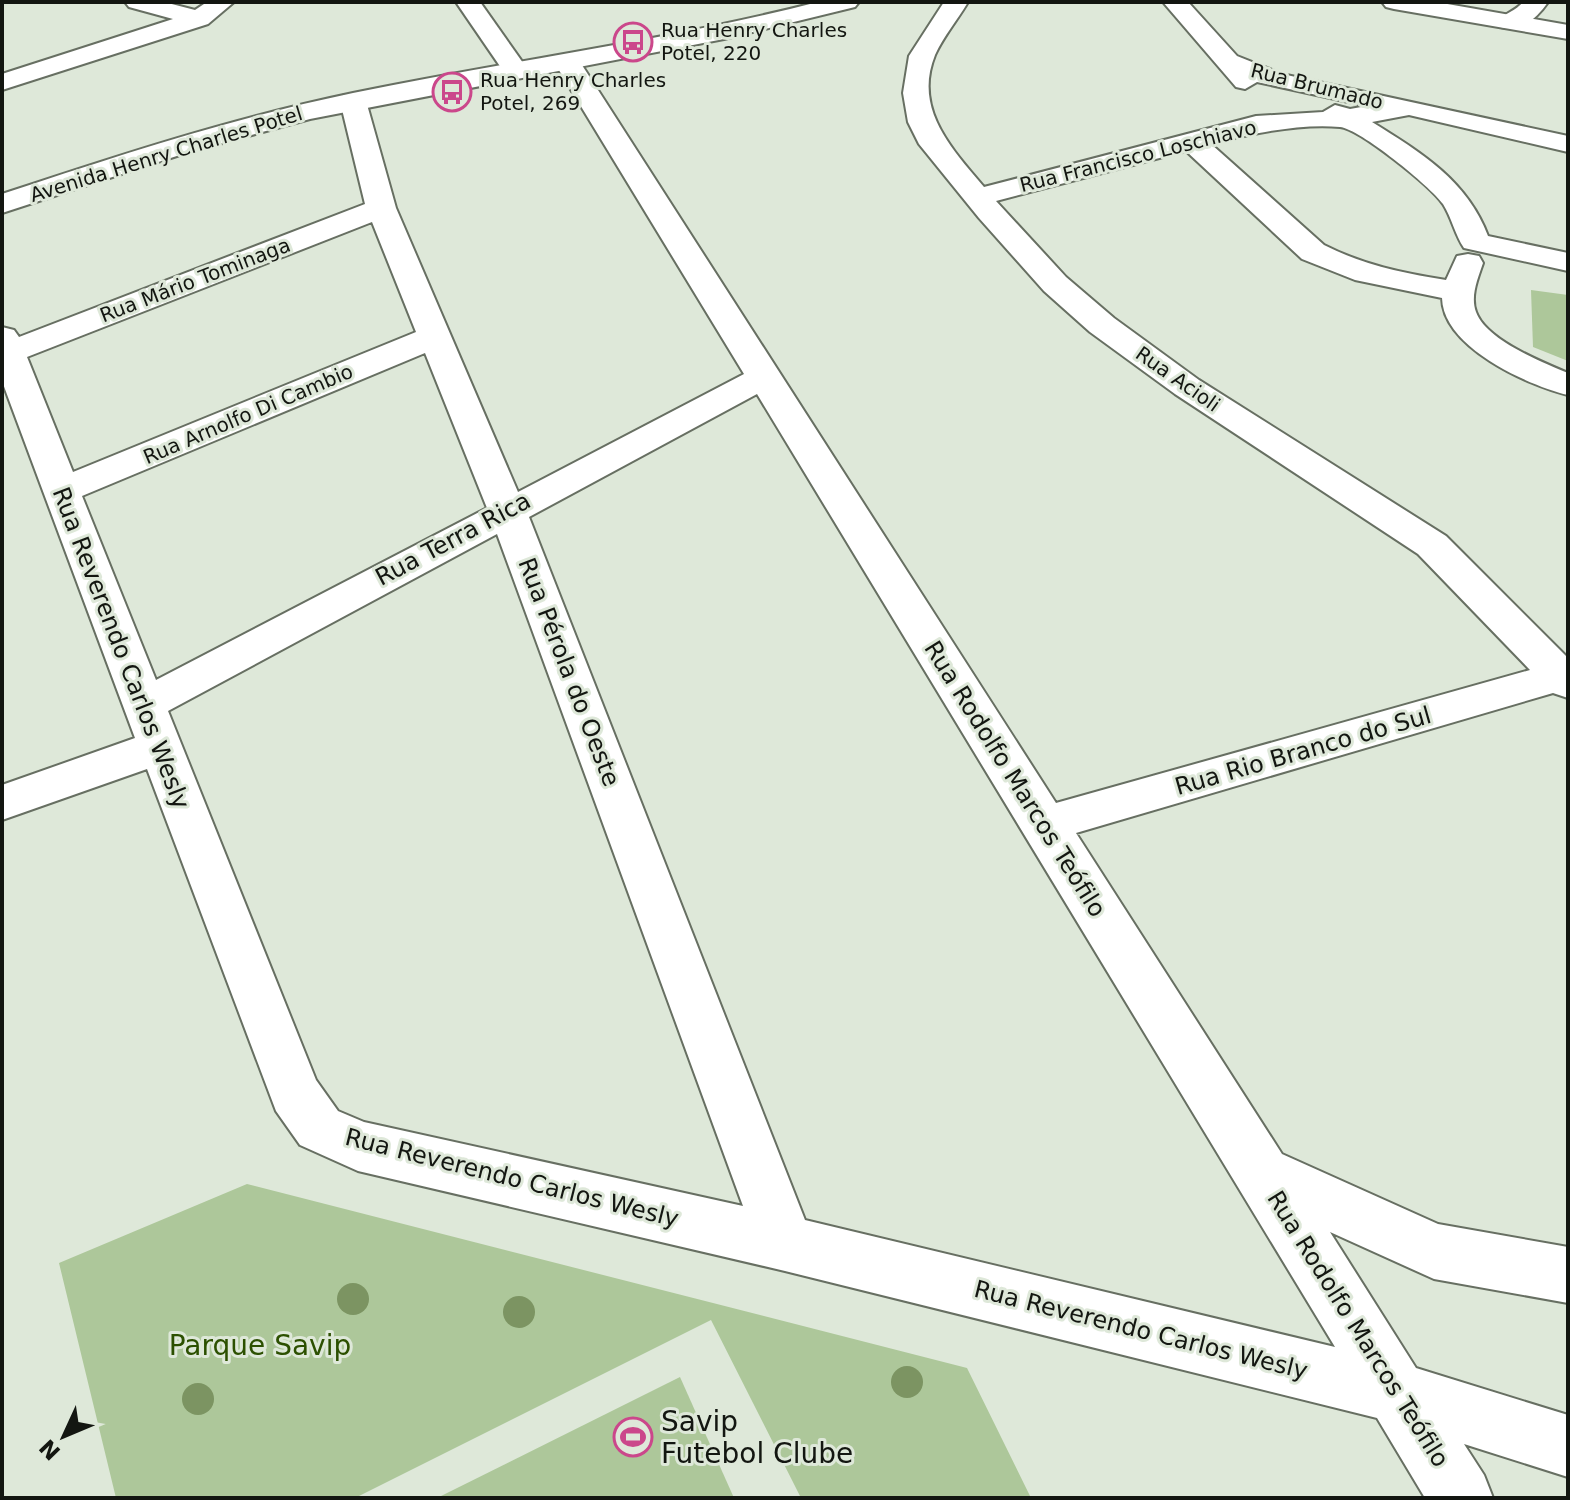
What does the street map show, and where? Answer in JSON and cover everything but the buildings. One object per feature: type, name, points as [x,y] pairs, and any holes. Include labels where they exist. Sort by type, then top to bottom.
[{"type":"street","points":[[137,2],[199,19]]},
{"type":"street","points":[[2,82],[199,19],[222,2]]},
{"type":"street","points":[[468,2],[515,70]]},
{"type":"street","name":"Avenida Henry Charles Potel","points":[[2,204],[225,132],[353,101],[691,39],[847,2]]},
{"type":"street","name":"Rua Acioli","points":[[956,2],[922,56],[916,93],[922,122],[933,144],[1055,284],[1102,325],[1187,387],[1432,545],[1566,678]]},
{"type":"street","points":[[1175,2],[1226,61],[1261,117]]},
{"type":"street","points":[[1375,2],[1477,14],[1524,13],[1568,32]]},
{"type":"street","points":[[1394,2],[1524,13],[1568,23]]},
{"type":"street","points":[[1424,4],[1477,14],[1568,46]]},
{"type":"street","name":"Rua Brumado","points":[[1226,61],[1275,80],[1568,144]]},
{"type":"street","name":"Rua Rodolfo Marcos Teófilo","points":[[567,62],[1262,1172],[1461,1498]]},
{"type":"street","points":[[1261,117],[1275,80],[1304,100],[1348,118],[1427,171],[1454,195],[1469,219],[1475,242],[1459,291],[1460,314],[1483,341],[1521,366],[1568,385]]},
{"type":"street","name":"Rua Pérola do Oeste","points":[[353,101],[381,208],[507,510],[785,1243]]},
{"type":"street","name":"Rua Brumado","points":[[1348,118],[1409,107]]},
{"type":"street","name":"Rua Francisco Loschiavo","points":[[978,197],[1191,141],[1261,117],[1348,118]]},
{"type":"street","points":[[1191,141],[1313,252],[1336,265],[1378,278],[1459,291]]},
{"type":"street","name":"Rua Mário Tominaga","points":[[5,345],[381,208]]},
{"type":"street","points":[[1475,242],[1568,262]]},
{"type":"street","name":"Rua Arnolfo Di Cambio","points":[[60,491],[436,336]]},
{"type":"street","name":"Rua Reverendo Carlos Wesly","points":[[5,345],[295,1094],[319,1128],[358,1146],[785,1243],[1396,1392],[1568,1446]]},
{"type":"street","name":"Rua Terra Rica","points":[[2,803],[151,726],[507,510],[764,377]]},
{"type":"street","name":"Rua Rio Branco do Sul","points":[[1043,825],[1566,678]]},
{"type":"street","points":[[1262,1172],[1434,1251],[1568,1275]]},
{"type":"green space","points":[[1531,290],[1568,295],[1568,361],[1533,347]]},
{"type":"green space","name":"Parque Savip","points":[[247,1184],[967,1368],[1031,1498],[801,1498],[711,1320],[355,1498],[116,1498],[59,1263]]},
{"type":"green space","name":"Savip Futebol Clube","points":[[680,1377],[734,1498],[437,1498]]},
{"type":"place","name":"Rua Henry Charles Potel, 220","points":[[633,42]]},
{"type":"place","name":"Rua Henry Charles Potel, 269","points":[[452,92]]},
{"type":"place","name":"Savip Futebol Clube","points":[[633,1437]]}]
